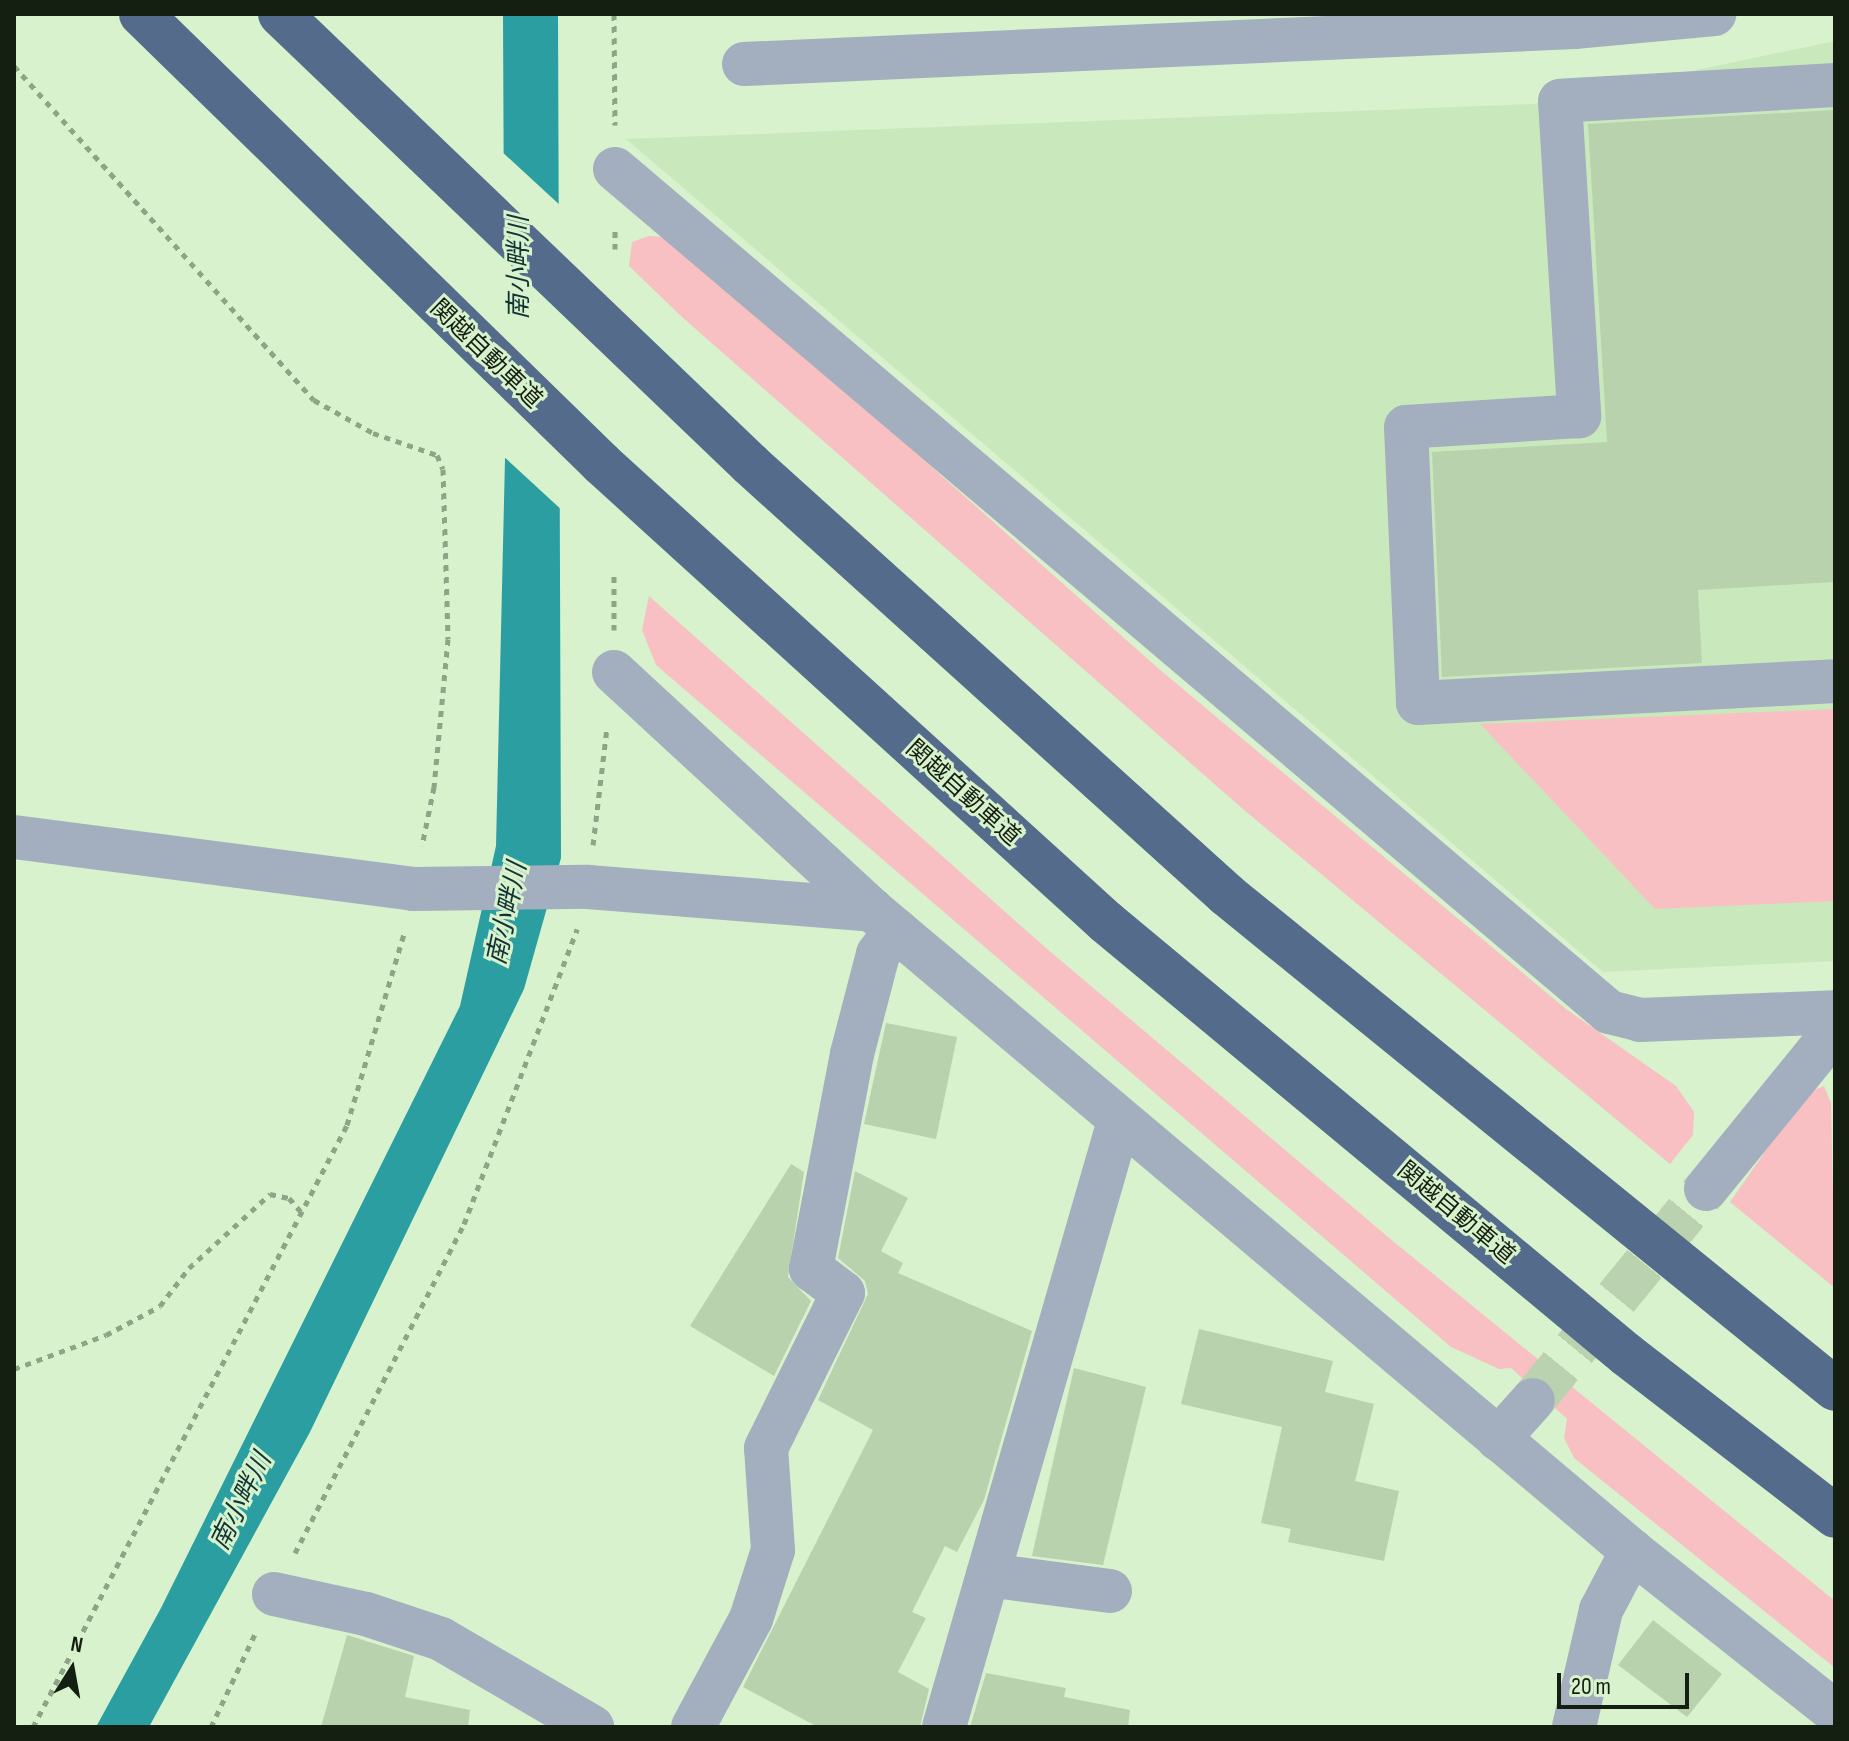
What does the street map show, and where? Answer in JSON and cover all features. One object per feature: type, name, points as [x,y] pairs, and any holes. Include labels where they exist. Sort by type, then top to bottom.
[{"type":"highway","name":"関越自動車道","points":[[141,14],[460,330],[602,464],[1106,922],[1627,1355],[1835,1516]]},
{"type":"highway","points":[[280,14],[751,465],[1227,895],[1835,1389]]},
{"type":"street","points":[[744,64],[1574,27],[1714,14]]},
{"type":"street","points":[[1835,85],[1560,101],[1579,416],[1406,427],[1418,703],[1835,681]]},
{"type":"street","points":[[615,169],[1609,1012],[1640,1020],[1833,1035]]},
{"type":"street","points":[[614,672],[884,920],[1119,1121],[1632,1551],[1835,1712]]},
{"type":"street","points":[[14,837],[422,889],[581,887],[884,920]]},
{"type":"street","points":[[693,1727],[751,1619],[773,1550],[766,1448],[843,1293],[811,1269],[852,1054],[884,920]]},
{"type":"street","points":[[1706,1189],[1833,1035]]},
{"type":"street","points":[[944,1727],[1119,1121]]},
{"type":"street","points":[[1498,1439],[1533,1400]]},
{"type":"street","points":[[1574,1727],[1601,1610],[1632,1551]]},
{"type":"street","points":[[988,1575],[1110,1591]]},
{"type":"street","points":[[274,1594],[366,1614],[441,1639],[592,1727]]},
{"type":"path","points":[[614,14],[615,169]]},
{"type":"path","points":[[14,66],[314,400],[373,433],[437,455],[443,469],[448,639],[422,889],[347,1125],[33,1727]]},
{"type":"path","points":[[211,1727],[274,1594],[464,1224],[581,919],[581,887],[614,672],[614,572]]},
{"type":"path","points":[[14,1369],[106,1335],[160,1306],[189,1268],[270,1194],[289,1198],[301,1212]]},
{"type":"shaded area","points":[[1835,41],[1835,961],[1603,972],[626,139],[1533,104]]},
{"type":"shaded area","points":[[649,236],[673,237],[1159,669],[1566,1009],[1676,1086],[1694,1112],[1693,1135],[1670,1164],[1244,810],[682,317],[629,266],[632,242]]},
{"type":"shaded area","points":[[649,596],[1046,948],[1394,1242],[1835,1601],[1835,1668],[1574,1458],[1564,1438],[1567,1419],[1511,1368],[1499,1369],[1451,1347],[656,665],[642,630]]},
{"type":"shaded area","points":[[1835,709],[1835,901],[1655,909],[1480,724]]},
{"type":"shaded area","points":[[1824,1086],[1831,1103],[1835,1288],[1730,1202],[1806,1093]]},
{"type":"water","name":"南小畔川","points":[[503,14],[558,14],[561,858],[524,989],[310,1432],[149,1727],[96,1727],[161,1608],[460,1006],[496,846],[505,459]]},
{"type":"pier","points":[[499,149],[562,207],[565,513],[501,454]]},
{"type":"building","points":[[1835,110],[1835,582],[1698,590],[1702,663],[1442,677],[1432,452],[1607,442],[1588,124]]},
{"type":"building","points":[[886,1023],[957,1037],[936,1139],[864,1124]]},
{"type":"building","points":[[791,1164],[804,1172],[788,1277],[811,1301],[774,1376],[690,1326]]},
{"type":"building","points":[[855,1171],[908,1198],[881,1251],[903,1263],[898,1273],[1032,1331],[984,1500],[957,1552],[945,1546],[912,1612],[926,1618],[898,1672],[929,1689],[920,1727],[818,1727],[743,1687],[873,1430],[818,1400],[868,1294],[865,1281],[838,1258]]},
{"type":"building","points":[[1199,1329],[1333,1361],[1325,1392],[1374,1404],[1355,1481],[1399,1491],[1384,1561],[1288,1542],[1291,1529],[1261,1523],[1282,1427],[1181,1404]]},
{"type":"building","points":[[1074,1368],[1146,1387],[1103,1565],[1032,1556]]},
{"type":"building","points":[[1653,1620],[1722,1674],[1687,1717],[1618,1665]]},
{"type":"building","points":[[347,1635],[414,1656],[405,1697],[470,1710],[468,1727],[321,1727]]},
{"type":"building","points":[[986,1673],[1066,1688],[1064,1697],[1130,1710],[1128,1727],[970,1727]]},
{"type":"tunnel","points":[[1533,1400],[1706,1189]]}]
